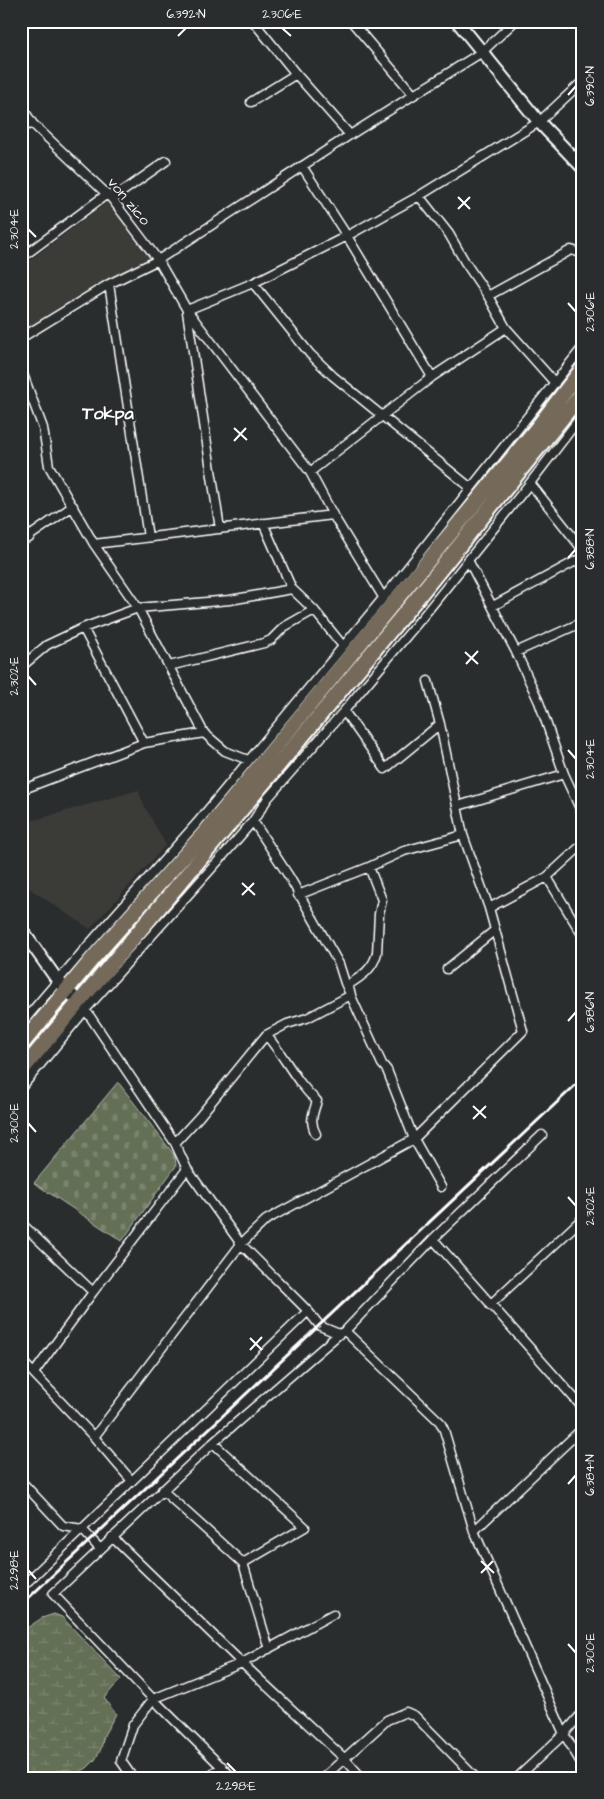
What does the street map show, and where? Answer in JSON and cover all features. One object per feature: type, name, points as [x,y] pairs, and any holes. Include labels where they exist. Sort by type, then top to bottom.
[{"type":"highway","points":[[21,1045],[62,985],[212,823],[537,428],[583,368]]},
{"type":"highway","points":[[21,1072],[83,1006],[583,392]]},
{"type":"main road","points":[[457,21],[539,122],[583,168]]},
{"type":"main road","points":[[21,929],[62,985],[83,1006]]},
{"type":"street","points":[[253,21],[296,74],[350,135]]},
{"type":"street","points":[[351,21],[414,94]]},
{"type":"street","points":[[21,338],[109,284],[158,260],[482,52],[516,21]]},
{"type":"street","points":[[251,102],[296,74]]},
{"type":"street","points":[[187,310],[253,283],[347,236],[419,196],[539,122],[583,81]]},
{"type":"street","name":"von zico","points":[[21,106],[33,124],[109,196],[158,260],[187,310]]},
{"type":"street","points":[[21,126],[33,124]]},
{"type":"street","points":[[21,258],[109,196],[166,161]]},
{"type":"street","points":[[302,166],[347,236],[432,377]]},
{"type":"street","points":[[419,196],[449,234],[506,328],[555,383]]},
{"type":"street","points":[[488,296],[571,250],[583,256]]},
{"type":"street","points":[[253,283],[310,354],[333,376],[381,417],[471,488]]},
{"type":"street","points":[[109,284],[148,537]]},
{"type":"street","points":[[187,310],[310,472],[332,515],[383,597]]},
{"type":"street","points":[[187,310],[220,529]]},
{"type":"street","points":[[310,472],[432,377],[506,328]]},
{"type":"street","points":[[21,1024],[62,985],[197,823],[383,597],[583,347]]},
{"type":"street","points":[[21,369],[43,428],[49,466],[94,544],[138,608],[204,734],[225,750],[248,760]]},
{"type":"street","points":[[21,1088],[83,1006],[252,821],[268,798],[425,614],[583,414]]},
{"type":"street","points":[[530,483],[583,550]]},
{"type":"street","points":[[21,542],[73,506]]},
{"type":"street","points":[[94,544],[332,515]]},
{"type":"street","points":[[263,523],[292,589],[314,610],[343,646]]},
{"type":"street","points":[[21,524],[29,538]]},
{"type":"street","points":[[493,606],[583,557]]},
{"type":"street","points":[[468,560],[493,606],[539,702],[564,774],[583,815]]},
{"type":"street","points":[[21,667],[48,645],[83,628],[138,608],[230,600],[292,589]]},
{"type":"street","points":[[169,666],[264,643],[271,640],[284,627],[314,610]]},
{"type":"street","points":[[516,652],[583,622]]},
{"type":"street","points":[[83,628],[144,742]]},
{"type":"street","points":[[94,1437],[241,1244],[266,1220],[414,1139],[523,1031],[489,908],[463,835],[440,724],[428,681]]},
{"type":"street","points":[[344,711],[385,769],[440,724]]},
{"type":"street","points":[[21,790],[144,742],[204,734]]},
{"type":"street","points":[[458,806],[564,774]]},
{"type":"street","points":[[252,821],[290,878],[339,964],[382,1064],[387,1070],[414,1139],[441,1188]]},
{"type":"street","points":[[298,895],[369,868],[404,851],[463,835]]},
{"type":"street","points":[[489,908],[547,877],[583,844]]},
{"type":"street","points":[[351,994],[348,985],[366,974],[376,959],[377,953],[379,914],[382,900],[369,868]]},
{"type":"street","points":[[547,877],[583,936]]},
{"type":"street","points":[[447,969],[495,930]]},
{"type":"street","points":[[175,1143],[199,1117],[266,1035],[287,1024],[307,1018],[351,994]]},
{"type":"street","points":[[83,1006],[175,1143],[187,1168],[241,1244],[320,1326],[342,1332],[440,1422],[447,1437],[474,1531],[564,1734],[583,1766]]},
{"type":"street","points":[[266,1035],[306,1092],[317,1102],[312,1119],[312,1126],[316,1134]]},
{"type":"street","points":[[233,1778],[153,1699],[53,1594],[213,1443],[342,1332],[433,1239],[542,1135]]},
{"type":"street","points":[[34,1373],[187,1168]]},
{"type":"street","points":[[490,1305],[583,1218]]},
{"type":"street","points":[[21,1223],[93,1292]]},
{"type":"street","points":[[433,1239],[583,1408]]},
{"type":"street","points":[[21,1584],[23,1586],[131,1480],[308,1312]]},
{"type":"street","points":[[21,1360],[94,1437],[131,1480]]},
{"type":"street","points":[[474,1531],[583,1428]]},
{"type":"street","points":[[213,1443],[305,1527],[243,1563]]},
{"type":"street","points":[[21,1481],[63,1526],[82,1529],[100,1549]]},
{"type":"street","points":[[162,1490],[243,1563],[269,1649]]},
{"type":"street","points":[[112,1537],[242,1663],[345,1759],[362,1778]]},
{"type":"street","points":[[133,1778],[121,1760],[133,1725],[153,1699],[242,1663],[333,1614]]},
{"type":"street","points":[[323,1778],[387,1720],[406,1712],[415,1716],[476,1778]]},
{"type":"street","points":[[517,1778],[564,1734],[583,1712]]},
{"type":"street","points":[[208,1778],[222,1766]]},
{"type":"shaded area","points":[[110,200],[152,255],[29,332],[21,316],[21,267]]},
{"type":"shaded area","points":[[138,790],[166,845],[90,929],[21,883],[21,824]]},
{"type":"green space","points":[[118,1082],[175,1156],[176,1166],[122,1241],[34,1183]]},
{"type":"green space","points":[[54,1614],[62,1617],[121,1679],[104,1698],[116,1714],[104,1735],[101,1749],[95,1760],[87,1768],[75,1775],[69,1769],[53,1772],[48,1778],[21,1778],[21,1632],[42,1618]]},
{"type":"railway","points":[[21,1605],[583,1078]]},
{"type":"district","name":"Tokpa","points":[[108,413]]}]
